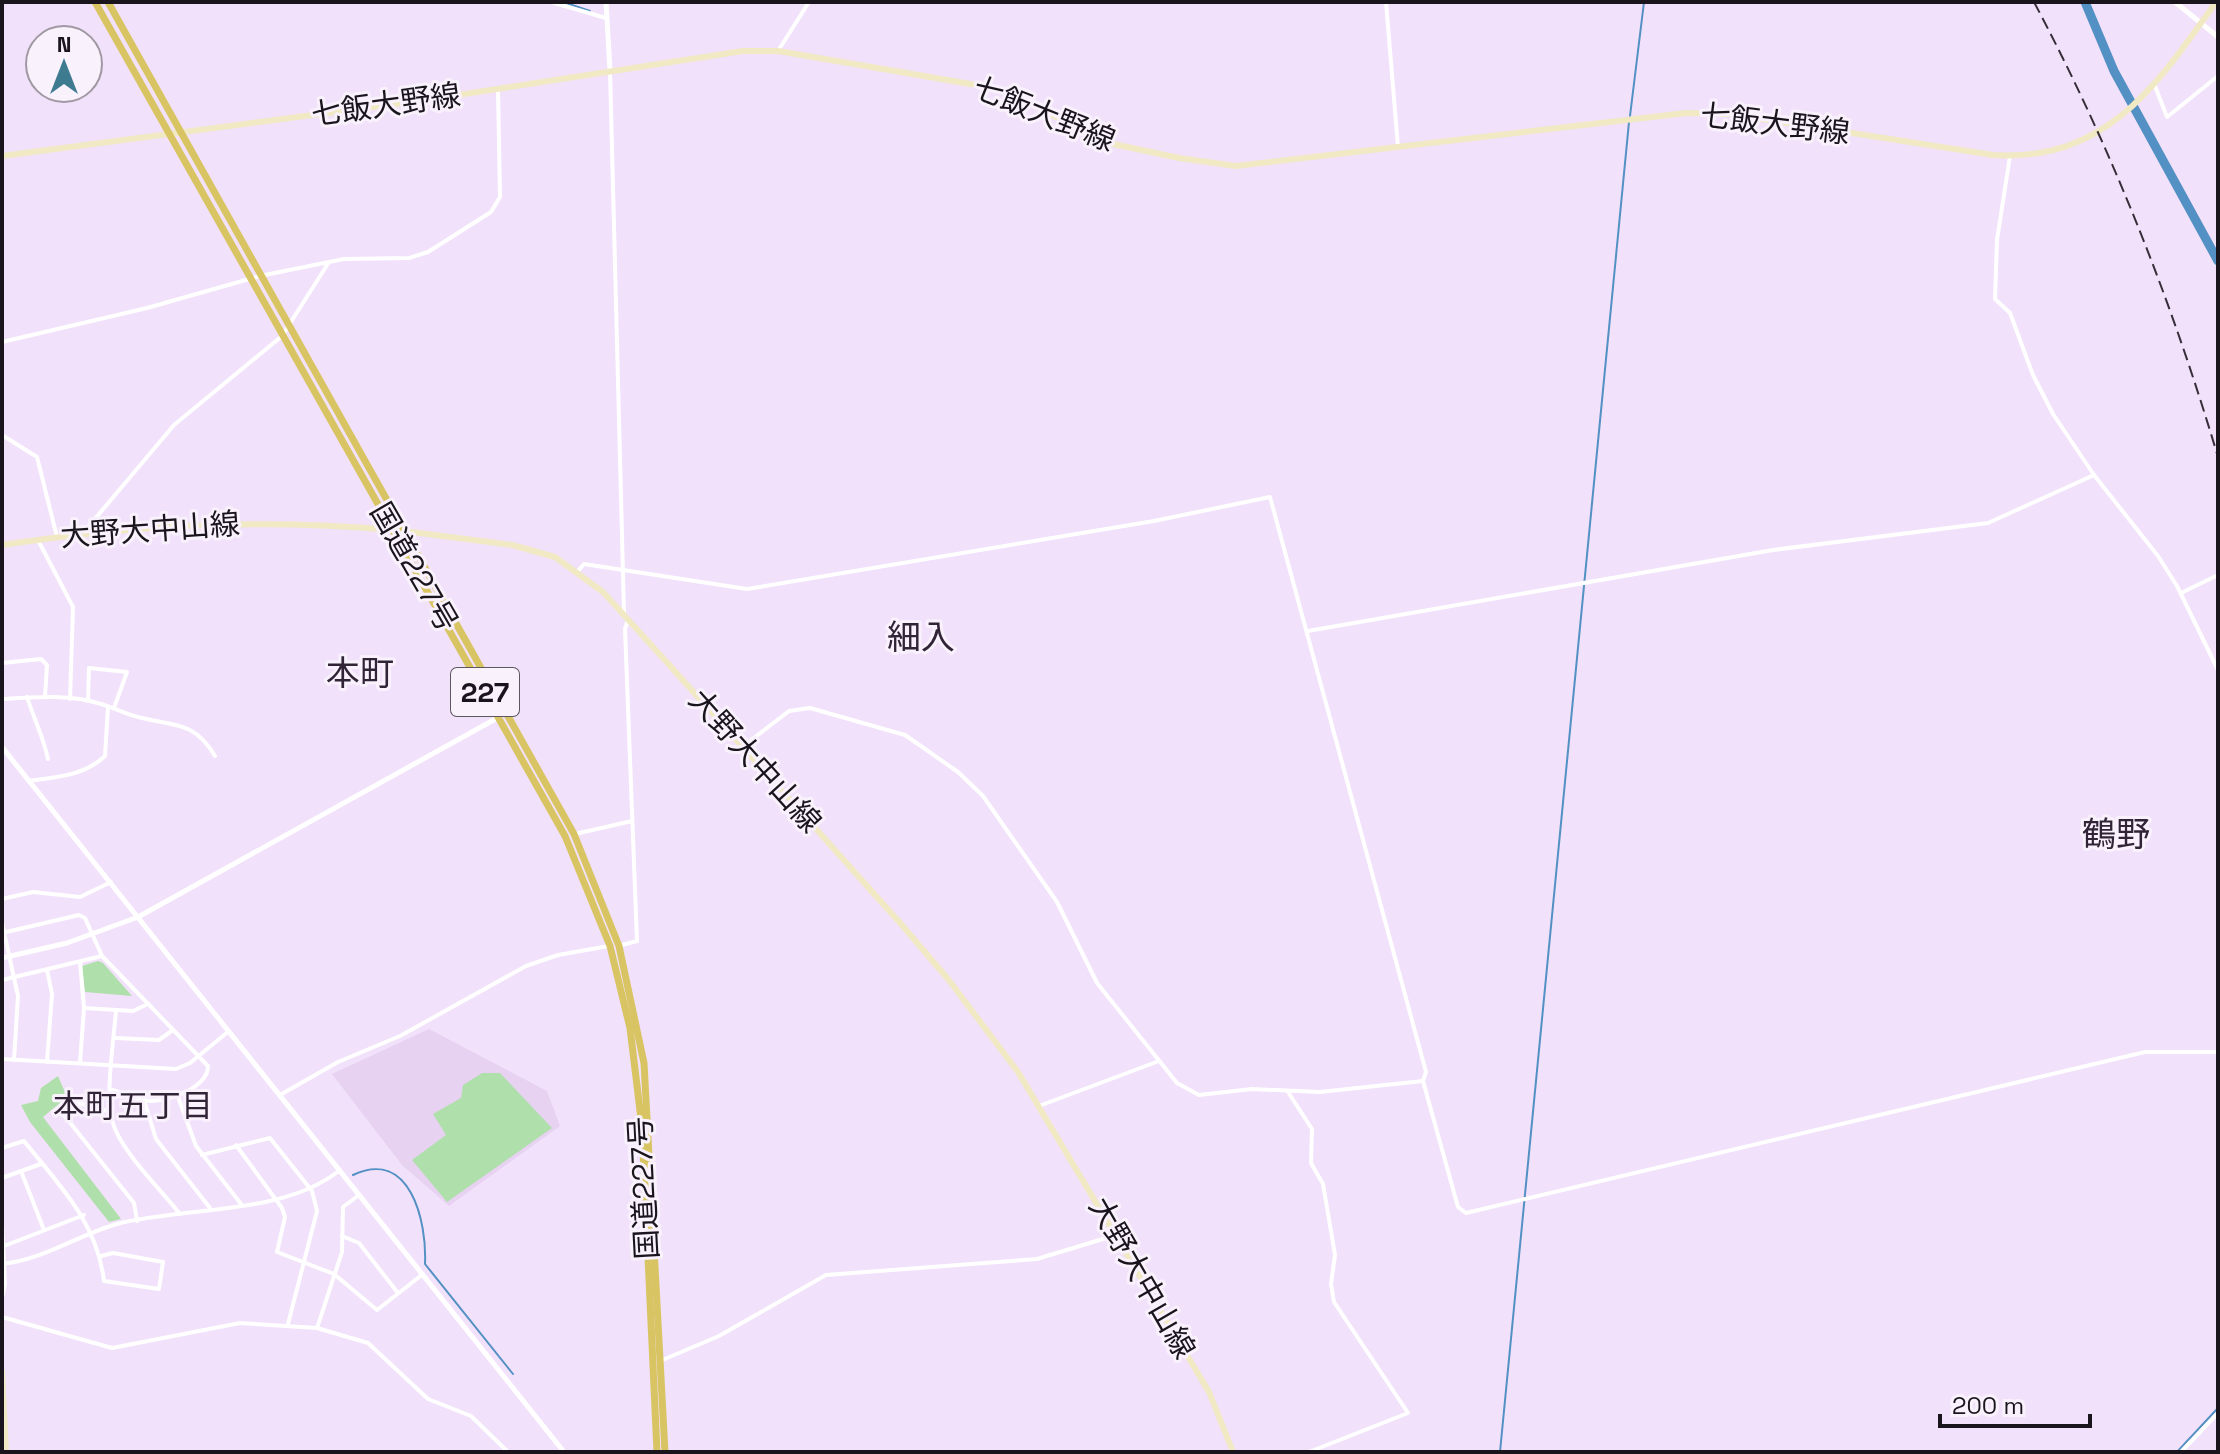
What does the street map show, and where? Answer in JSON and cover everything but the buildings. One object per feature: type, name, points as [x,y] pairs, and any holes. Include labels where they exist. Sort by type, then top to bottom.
[{"type":"highway","name":"国道227号","points":[[95,2],[393,530],[574,834],[614,946],[644,1063],[657,1452]]},
{"type":"highway","name":"国道227号","points":[[108,2],[404,531],[503,715],[565,836],[614,946]]},
{"type":"highway","name":"国道227号","points":[[656,1361],[665,1452]]},
{"type":"main road","name":"七飯大野線","points":[[2,156],[498,89],[743,51],[778,51],[988,87],[1022,99],[1104,142],[1217,165],[1255,165],[1686,113],[1730,114],[2010,156],[2065,147],[2121,118],[2153,88],[2216,2]]},
{"type":"main road","name":"大野大中山線","points":[[2,545],[83,533],[226,522],[404,531],[530,549],[578,571],[626,618],[948,979],[1039,1106],[1209,1392],[1233,1452]]},
{"type":"main road","points":[[2,1372],[6,1452]]},
{"type":"street","points":[[551,2],[606,18]]},
{"type":"street","points":[[280,1095],[338,1062],[400,1036],[526,966],[558,955],[637,941],[606,2]]},
{"type":"street","points":[[778,51],[809,2]]},
{"type":"street","points":[[1386,2],[1398,147]]},
{"type":"street","points":[[2175,2],[2218,37]]},
{"type":"street","points":[[2153,88],[2167,117],[2218,76]]},
{"type":"street","points":[[2,335],[3,342],[260,276],[329,262],[416,256],[491,212],[500,197],[498,89]]},
{"type":"street","points":[[2010,156],[1997,240],[1995,299],[2012,318],[2039,389],[2094,475],[2146,538],[2181,593],[2218,670]]},
{"type":"street","points":[[83,533],[174,425],[282,336],[329,262]]},
{"type":"street","points":[[2,435],[37,457],[57,537]]},
{"type":"street","points":[[1308,631],[1773,550],[1988,523],[2094,475]]},
{"type":"street","points":[[578,571],[584,564],[747,589],[1154,521],[1270,497],[1426,1072],[1423,1081],[1461,1212],[1472,1213],[1524,1201],[2156,1050],[2218,1052]]},
{"type":"street","points":[[38,540],[73,607],[70,699]]},
{"type":"street","points":[[2181,593],[2218,575]]},
{"type":"street","points":[[2,663],[41,659],[47,665],[45,697]]},
{"type":"street","points":[[29,781],[79,773],[105,756],[111,707],[127,672],[89,668],[88,701]]},
{"type":"street","points":[[27,697],[34,719],[42,728],[48,759]]},
{"type":"street","points":[[2,699],[45,697],[88,701],[111,707],[123,713],[191,730],[205,740],[215,756]]},
{"type":"street","points":[[742,747],[789,711],[810,708],[898,732],[958,772],[983,796],[1057,902],[1097,983],[1177,1083],[1199,1095],[1252,1089],[1288,1092],[1423,1081]]},
{"type":"street","points":[[2,958],[94,934],[138,917],[503,715]]},
{"type":"street","points":[[2,747],[564,1452]]},
{"type":"street","points":[[565,836],[633,821]]},
{"type":"street","points":[[2,899],[33,892],[80,897],[111,882]]},
{"type":"street","points":[[3,932],[79,915],[85,918],[102,956],[208,1066],[204,1081],[190,1091],[144,1100],[112,1090]]},
{"type":"street","points":[[2,923],[18,996],[14,1060]]},
{"type":"street","points":[[2,980],[102,956]]},
{"type":"street","points":[[80,962],[84,1008],[80,1064]]},
{"type":"street","points":[[47,970],[52,994],[47,1062]]},
{"type":"street","points":[[84,1008],[133,1011],[148,1004]]},
{"type":"street","points":[[116,1010],[111,1112],[121,1140],[180,1214]]},
{"type":"street","points":[[115,1038],[159,1040],[173,1030]]},
{"type":"street","points":[[2,1059],[169,1070],[182,1067],[199,1056],[229,1031]]},
{"type":"street","points":[[1039,1106],[1159,1061]]},
{"type":"street","points":[[1288,1092],[1312,1129],[1311,1163],[1323,1184],[1335,1255],[1331,1284],[1334,1302],[1408,1413],[1309,1452]]},
{"type":"street","points":[[177,1094],[202,1155],[241,1204]]},
{"type":"street","points":[[144,1100],[156,1139],[210,1208]]},
{"type":"street","points":[[111,1112],[71,1101],[60,1110],[134,1203],[137,1221]]},
{"type":"street","points":[[202,1155],[270,1138],[312,1191],[317,1211],[288,1324]]},
{"type":"street","points":[[2,1148],[24,1141],[84,1215],[101,1256],[104,1281],[159,1289],[163,1262],[113,1253],[101,1256]]},
{"type":"street","points":[[236,1145],[277,1198],[285,1217],[277,1252],[334,1274],[377,1310],[423,1274]]},
{"type":"street","points":[[2,1178],[42,1163]]},
{"type":"street","points":[[4,1264],[33,1258],[92,1234],[137,1221],[312,1191],[340,1170]]},
{"type":"street","points":[[21,1171],[44,1230]]},
{"type":"street","points":[[317,1328],[342,1252],[343,1207],[359,1195]]},
{"type":"street","points":[[4,1246],[84,1215]]},
{"type":"street","points":[[2,1223],[2,1298]]},
{"type":"street","points":[[656,1361],[719,1336],[826,1275],[1037,1259],[1116,1235]]},
{"type":"street","points":[[342,1236],[359,1243],[399,1294]]},
{"type":"street","points":[[2,1317],[112,1348],[240,1323],[317,1328],[368,1343],[428,1399],[471,1416],[508,1452]]},
{"type":"street","points":[[2181,1452],[2218,1413]]},
{"type":"shaded area","points":[[429,1029],[547,1091],[560,1126],[449,1206],[402,1165],[332,1074]]},
{"type":"green space","points":[[98,961],[132,996],[85,992],[82,966]]},
{"type":"green space","points":[[482,1073],[500,1073],[552,1128],[447,1202],[412,1160],[446,1135],[433,1114],[461,1098],[463,1085]]},
{"type":"green space","points":[[58,1076],[67,1097],[43,1117],[121,1219],[109,1222],[30,1122],[21,1105],[38,1101],[41,1088]]},
{"type":"waterway","points":[[563,2],[590,11]]},
{"type":"waterway","points":[[1630,116],[1644,2]]},
{"type":"waterway","points":[[2085,2],[2114,71],[2218,261]]},
{"type":"waterway","points":[[1500,1452],[1629,122]]},
{"type":"waterway","points":[[353,1175],[373,1169],[389,1171],[401,1180],[418,1210],[423,1228],[425,1264],[513,1374]]},
{"type":"waterway","points":[[2177,1452],[2218,1408]]},
{"type":"railway","points":[[2034,2],[2114,168],[2180,340],[2218,457]]},
{"type":"district","name":"細入","points":[[921,637]]},
{"type":"district","name":"本町","points":[[360,673]]},
{"type":"district","name":"鶴野","points":[[2116,834]]},
{"type":"district","name":"本町五丁目","points":[[133,1106]]}]
